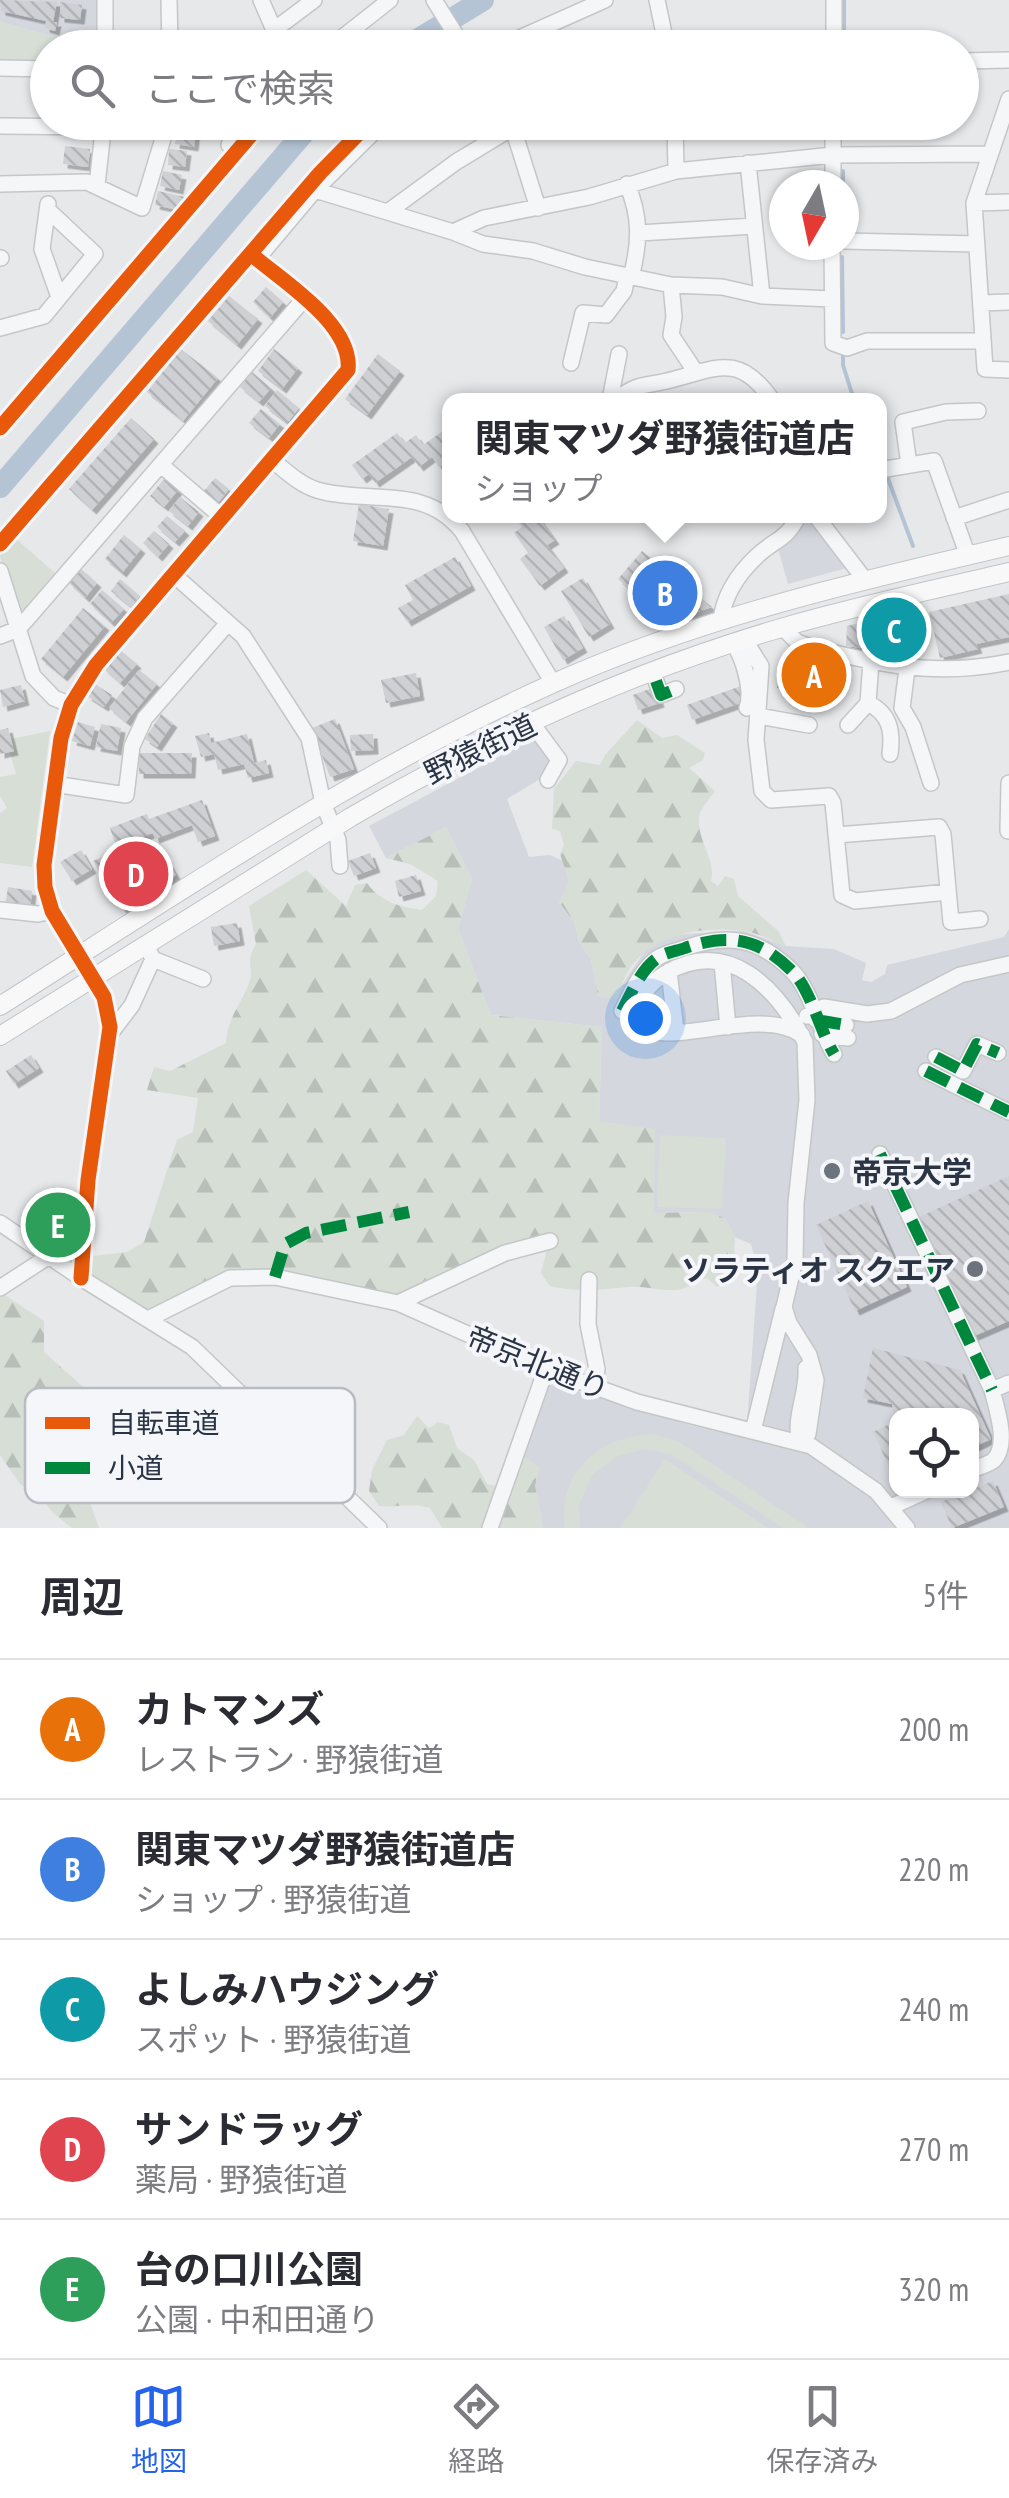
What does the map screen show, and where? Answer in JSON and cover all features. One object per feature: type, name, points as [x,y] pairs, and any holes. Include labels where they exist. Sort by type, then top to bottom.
[{"type":"main road","name":"野猿街道","points":[[0,1006],[323,803],[553,684],[770,604],[1009,546]]},
{"type":"main road","name":"野猿街道","points":[[0,1036],[92,978],[150,952],[334,827],[403,786],[532,722],[622,683],[739,641],[1009,572]]},
{"type":"main road","points":[[844,584],[838,593],[840,600],[853,610]]},
{"type":"main road","points":[[770,604],[782,628]]},
{"type":"street","points":[[105,30],[106,0]]},
{"type":"street","points":[[169,0],[170,30]]},
{"type":"street","points":[[262,0],[274,30],[314,0]]},
{"type":"street","points":[[352,30],[390,0]]},
{"type":"street","points":[[434,0],[453,30]]},
{"type":"street","points":[[538,30],[605,0]]},
{"type":"street","points":[[657,0],[663,30]]},
{"type":"street","points":[[834,0],[834,30]]},
{"type":"street","points":[[979,61],[1009,60]]},
{"type":"street","points":[[0,68],[30,69]]},
{"type":"street","points":[[1009,98],[974,203],[984,369],[1009,370]]},
{"type":"street","points":[[0,126],[30,126]]},
{"type":"street","points":[[97,185],[102,140]]},
{"type":"street","points":[[0,184],[75,181],[97,185],[142,208],[163,140]]},
{"type":"street","points":[[228,145],[233,140]]},
{"type":"street","points":[[80,1278],[88,1180],[110,1034],[107,1005],[52,911],[45,887],[44,865],[61,738],[71,705],[104,656],[342,378],[349,364],[331,321],[257,259],[315,190],[366,140]]},
{"type":"street","points":[[389,211],[491,140]]},
{"type":"street","points":[[520,140],[538,208]]},
{"type":"street","points":[[675,140],[676,171]]},
{"type":"street","points":[[833,140],[833,170]]},
{"type":"street","points":[[453,232],[484,218],[588,197],[676,171],[833,155],[989,154]]},
{"type":"street","points":[[748,163],[762,296]]},
{"type":"street","points":[[571,363],[584,313],[606,315],[624,291],[629,276],[640,234],[636,206],[627,184]]},
{"type":"street","points":[[47,185],[42,249],[59,297]]},
{"type":"street","points":[[315,190],[483,244],[533,250],[585,268],[671,285],[832,300]]},
{"type":"street","points":[[974,203],[1009,202]]},
{"type":"street","points":[[0,328],[44,316],[95,254],[48,210]]},
{"type":"street","points":[[640,234],[754,226]]},
{"type":"street","points":[[859,241],[977,244]]},
{"type":"street","points":[[832,260],[833,344],[847,348],[867,341],[983,341]]},
{"type":"street","points":[[671,285],[674,317],[670,335],[695,371]]},
{"type":"street","points":[[0,636],[18,629],[304,298]]},
{"type":"street","points":[[981,303],[1009,302]]},
{"type":"street","points":[[614,393],[619,354]]},
{"type":"street","points":[[624,393],[634,386],[716,368],[744,371],[757,379],[767,393]]},
{"type":"street","points":[[909,465],[903,422],[946,412],[978,411]]},
{"type":"street","points":[[272,460],[314,490],[418,501],[442,511]]},
{"type":"street","points":[[887,469],[934,460],[968,556]]},
{"type":"street","points":[[161,464],[222,517]]},
{"type":"street","points":[[954,518],[1009,500]]},
{"type":"street","points":[[454,523],[553,684]]},
{"type":"street","points":[[721,620],[723,606],[741,574],[759,554],[790,532],[794,523]]},
{"type":"street","points":[[821,523],[864,580]]},
{"type":"street","points":[[0,572],[38,683],[54,698],[71,705]]},
{"type":"street","points":[[174,575],[243,636],[309,738],[323,803],[334,827],[340,866]]},
{"type":"street","points":[[54,784],[126,795],[132,746],[145,718],[228,623]]},
{"type":"street","points":[[782,628],[797,642],[907,669],[950,671],[1009,662]]},
{"type":"street","points":[[739,641],[762,666],[753,712],[763,795],[771,800],[829,796],[845,898],[854,901],[948,892]]},
{"type":"street","points":[[848,725],[868,703],[871,662]]},
{"type":"street","points":[[907,669],[902,708],[913,727],[931,783]]},
{"type":"street","points":[[656,681],[660,695],[676,689]]},
{"type":"street","points":[[868,703],[888,719],[890,754]]},
{"type":"street","points":[[753,712],[809,725]]},
{"type":"street","points":[[532,722],[559,760],[548,780]]},
{"type":"street","points":[[1008,831],[1009,783]]},
{"type":"street","points":[[836,835],[940,827],[951,922],[980,919]]},
{"type":"street","points":[[0,910],[38,914],[52,911]]},
{"type":"street","points":[[622,1011],[656,959],[707,940],[732,938],[756,946],[794,972],[834,1054]]},
{"type":"street","points":[[110,1034],[132,1005],[150,952],[203,979]]},
{"type":"street","points":[[752,1431],[795,1260],[796,1204],[808,1100],[807,1050],[797,1030],[760,979],[722,963],[697,962],[668,972],[639,996],[635,1005],[637,1018],[644,1027],[662,1033],[772,1024],[797,1030],[817,1022],[847,1032]]},
{"type":"street","points":[[722,963],[728,1028]]},
{"type":"street","points":[[817,1022],[824,1007],[867,1014],[892,1011],[948,980],[1009,964]]},
{"type":"street","points":[[668,972],[676,1032]]},
{"type":"street","points":[[998,1054],[977,1044],[962,1071],[931,1064],[1009,1112]]},
{"type":"street","points":[[880,1154],[992,1390],[1002,1449],[994,1460],[979,1467]]},
{"type":"street","points":[[0,1222],[214,1364],[238,1388]]},
{"type":"street","points":[[398,1302],[505,1253],[550,1241]]},
{"type":"street","points":[[0,1288],[49,1256]]},
{"type":"street","name":"帝京北通り","points":[[148,1319],[230,1278],[275,1277],[398,1302],[594,1387],[693,1419],[800,1442],[867,1484],[908,1528]]},
{"type":"street","points":[[589,1280],[588,1324],[596,1368],[594,1387]]},
{"type":"street","points":[[784,1307],[798,1338],[807,1378],[797,1430],[800,1442]]},
{"type":"street","points":[[490,1528],[546,1369]]},
{"type":"street","points":[[992,1390],[1009,1383]]},
{"type":"street","points":[[891,1508],[912,1498]]},
{"type":"street","points":[[354,1503],[379,1528]]},
{"type":"shaded area","points":[[0,0],[99,0],[99,30],[30,30],[0,22]]},
{"type":"shaded area","points":[[798,523],[816,523],[847,568],[788,584],[777,545]]},
{"type":"shaded area","name":"帝京大学","points":[[538,736],[553,762],[545,776],[507,799],[529,857],[550,855],[561,860],[569,872],[568,887],[559,902],[575,923],[579,941],[591,959],[598,996],[620,988],[644,952],[659,939],[684,934],[744,931],[786,946],[834,949],[866,963],[862,980],[871,982],[885,974],[887,965],[1004,937],[1009,929],[1009,1528],[543,1528],[535,1485],[522,1455],[550,1377],[689,1425],[746,1438],[758,1270],[751,1244],[735,1237],[725,1218],[708,1212],[654,1213],[599,1122],[602,1027],[491,1015],[458,929],[472,878],[446,827],[386,858],[369,826]]},
{"type":"green space","points":[[0,22],[30,30],[30,63],[0,63]]},
{"type":"green space","points":[[13,536],[55,573],[23,610],[18,610],[0,556]]},
{"type":"green space","points":[[637,720],[662,738],[677,735],[705,753],[703,760],[689,768],[715,791],[701,810],[699,822],[711,864],[711,881],[718,886],[725,876],[734,879],[738,896],[778,931],[786,946],[742,931],[682,934],[664,940],[635,962],[618,999],[598,997],[591,959],[579,941],[575,923],[559,902],[568,878],[560,854],[564,845],[560,831],[552,829],[554,789],[576,761],[600,765]]},
{"type":"green space","points":[[50,731],[32,867],[0,863],[0,813],[7,808],[0,796],[0,777],[16,774],[11,739]]},
{"type":"green space","points":[[446,827],[472,878],[458,929],[491,1015],[602,1027],[599,1121],[655,1129],[654,1213],[708,1212],[725,1218],[735,1237],[739,1264],[729,1280],[717,1287],[707,1278],[671,1290],[580,1290],[550,1286],[541,1273],[550,1237],[403,1296],[270,1269],[227,1271],[147,1310],[90,1273],[93,1256],[127,1252],[144,1242],[177,1140],[193,1132],[198,1098],[147,1090],[154,1067],[170,1071],[226,1043],[232,1019],[251,978],[251,956],[256,944],[249,906],[306,870],[346,906],[355,885],[367,883],[392,902],[422,910],[436,896],[438,881],[410,864],[386,858]]},
{"type":"green space","points":[[660,1135],[726,1138],[722,1209],[657,1207]]},
{"type":"green space","points":[[42,1207],[77,1215],[72,1259],[38,1236]]},
{"type":"green space","points":[[0,1292],[44,1321],[44,1352],[84,1388],[25,1388],[25,1487],[0,1455]]},
{"type":"green space","points":[[417,1416],[429,1428],[438,1422],[449,1425],[457,1448],[474,1460],[487,1484],[512,1490],[522,1455],[540,1468],[535,1485],[543,1528],[442,1528],[430,1508],[379,1506],[369,1491],[372,1470],[387,1440],[404,1435]]},
{"type":"green space","points":[[653,1434],[678,1441],[809,1528],[783,1528],[672,1455],[645,1449],[618,1456],[593,1474],[579,1505],[580,1528],[565,1528],[568,1490],[586,1460],[615,1442]]},
{"type":"green space","points":[[665,1459],[768,1528],[620,1528]]},
{"type":"green space","points":[[45,1503],[90,1503],[99,1528],[72,1528]]},
{"type":"building","points":[[0,0],[57,2],[55,30],[45,28],[46,21],[1,11]]},
{"type":"building","points":[[60,2],[82,5],[80,20],[60,18]]},
{"type":"building","points":[[176,140],[195,140],[194,147],[175,144]]},
{"type":"building","points":[[65,146],[90,149],[88,167],[63,164]]},
{"type":"building","points":[[169,149],[187,151],[185,167],[168,165]]},
{"type":"building","points":[[163,171],[182,175],[179,190],[160,186]]},
{"type":"building","points":[[158,191],[185,197],[182,211],[155,205]]},
{"type":"building","points":[[266,287],[283,302],[270,318],[253,302]]},
{"type":"building","points":[[229,296],[258,319],[237,345],[208,321]]},
{"type":"building","points":[[181,349],[218,378],[183,421],[147,392]]},
{"type":"building","points":[[274,349],[298,368],[282,389],[258,371]]},
{"type":"building","points":[[378,354],[400,371],[367,415],[345,399]]},
{"type":"building","points":[[252,372],[271,388],[259,402],[240,387]]},
{"type":"building","points":[[277,390],[299,408],[287,423],[265,406]]},
{"type":"building","points":[[261,409],[280,424],[269,438],[249,423]]},
{"type":"building","points":[[131,418],[154,439],[92,510],[69,489]]},
{"type":"building","points":[[442,432],[442,465],[439,467],[432,457],[419,467],[412,457],[375,483],[369,474],[362,479],[352,465],[397,433],[405,443],[416,435],[423,445]]},
{"type":"building","points":[[215,478],[229,489],[218,503],[204,491]]},
{"type":"building","points":[[164,479],[178,490],[164,507],[150,496]]},
{"type":"building","points":[[180,497],[199,512],[188,526],[169,511]]},
{"type":"building","points":[[359,504],[389,509],[383,546],[353,541]]},
{"type":"building","points":[[167,516],[185,531],[175,542],[157,527]]},
{"type":"building","points":[[519,523],[543,523],[555,540],[547,545],[564,568],[540,586],[520,559],[528,553],[514,533],[522,527]]},
{"type":"building","points":[[154,531],[169,544],[158,557],[143,543]]},
{"type":"building","points":[[124,535],[141,549],[122,573],[105,559]]},
{"type":"building","points":[[642,551],[712,607],[668,622],[618,579]]},
{"type":"building","points":[[455,557],[471,586],[407,622],[398,608],[413,600],[405,585]]},
{"type":"building","points":[[81,569],[97,583],[85,598],[69,583]]},
{"type":"building","points":[[583,578],[610,624],[589,637],[561,591]]},
{"type":"building","points":[[120,579],[140,596],[131,607],[111,591]]},
{"type":"building","points":[[102,590],[124,609],[111,623],[90,604]]},
{"type":"building","points":[[1009,594],[1009,637],[940,658],[929,612]]},
{"type":"building","points":[[83,608],[105,626],[63,677],[41,659]]},
{"type":"building","points":[[910,609],[916,650],[897,655],[892,636],[878,634],[874,617]]},
{"type":"building","points":[[564,616],[583,648],[563,660],[544,627]]},
{"type":"building","points":[[871,620],[870,649],[846,646],[847,626]]},
{"type":"building","points":[[119,649],[137,664],[120,683],[103,668]]},
{"type":"building","points":[[781,659],[789,660],[788,689],[777,688]]},
{"type":"building","points":[[807,669],[820,671],[818,693],[805,692]]},
{"type":"building","points":[[139,670],[157,684],[126,722],[109,708]]},
{"type":"building","points":[[416,673],[420,696],[386,703],[381,680]]},
{"type":"building","points":[[95,684],[112,695],[104,707],[87,696]]},
{"type":"building","points":[[21,685],[25,701],[3,707],[0,690]]},
{"type":"building","points":[[741,686],[746,701],[692,720],[687,705]]},
{"type":"building","points":[[655,687],[660,703],[638,710],[633,695]]},
{"type":"building","points":[[161,714],[173,723],[157,747],[145,739]]},
{"type":"building","points":[[335,719],[354,769],[330,777],[312,728]]},
{"type":"building","points":[[78,722],[95,727],[90,746],[72,741]]},
{"type":"building","points":[[101,724],[121,728],[117,751],[96,747]]},
{"type":"building","points":[[8,728],[14,751],[0,754],[0,730]]},
{"type":"building","points":[[209,733],[211,743],[247,734],[254,763],[266,760],[269,773],[248,778],[244,764],[218,770],[214,754],[201,757],[195,736]]},
{"type":"building","points":[[373,734],[374,750],[351,751],[350,735]]},
{"type":"building","points":[[139,753],[192,753],[191,774],[139,774]]},
{"type":"building","points":[[202,800],[215,836],[198,842],[192,825],[155,839],[153,833],[116,846],[110,828]]},
{"type":"building","points":[[126,847],[160,849],[176,875],[122,909],[93,861]]},
{"type":"building","points":[[81,850],[92,869],[72,881],[60,862]]},
{"type":"building","points":[[370,853],[376,868],[354,876],[348,861]]},
{"type":"building","points":[[416,875],[421,891],[399,897],[395,881]]},
{"type":"building","points":[[8,887],[32,891],[30,910],[5,907]]},
{"type":"building","points":[[237,923],[240,941],[214,946],[211,927]]},
{"type":"building","points":[[31,1055],[39,1068],[14,1084],[6,1071]]},
{"type":"building","name":"ソラティオ スクエア","points":[[1009,1176],[1009,1321],[972,1337],[917,1218]]},
{"type":"building","points":[[868,1201],[907,1287],[855,1311],[816,1225]]},
{"type":"building","points":[[873,1348],[960,1370],[977,1408],[893,1408],[892,1404],[863,1398]]},
{"type":"building","points":[[979,1412],[991,1439],[979,1445]]},
{"type":"building","points":[[889,1424],[889,1467],[873,1432]]},
{"type":"building","points":[[993,1481],[1004,1507],[952,1528],[941,1502],[979,1498],[979,1487]]},
{"type":"waterway","points":[[434,30],[483,0]]},
{"type":"waterway","points":[[844,0],[844,30]]},
{"type":"waterway","points":[[0,487],[298,140]]},
{"type":"waterway","points":[[842,260],[843,332]]},
{"type":"waterway","points":[[843,352],[852,393]]},
{"type":"waterway","points":[[887,476],[913,546]]},
{"type":"marked path","points":[[656,681],[661,695],[676,689]]},
{"type":"marked path","points":[[622,1011],[641,976],[659,957],[701,943],[742,941],[767,951],[799,979],[834,1054]]},
{"type":"marked path","points":[[816,1020],[846,1025]]},
{"type":"marked path","points":[[936,1057],[963,1071],[977,1044],[998,1053]]},
{"type":"marked path","points":[[926,1071],[1009,1112]]},
{"type":"marked path","points":[[880,1154],[992,1390]]},
{"type":"marked path","points":[[275,1277],[285,1244],[306,1233],[409,1212]]},
{"type":"cycle path","points":[[0,428],[247,140]]},
{"type":"cycle path","points":[[0,544],[352,140]]},
{"type":"cycle path","points":[[81,1278],[88,1180],[110,1027],[104,997],[52,911],[45,887],[44,865],[61,738],[71,705],[96,665],[348,370],[347,354],[329,322],[257,259]]},
{"type":"place","name":"関東マツダ野猿街道店","points":[[665,593]]},
{"type":"place","name":"よしみハウジング","points":[[894,630]]},
{"type":"place","name":"カトマンズ","points":[[814,675]]},
{"type":"place","name":"サンドラッグ","points":[[136,874]]},
{"type":"place","name":"帝京大学","points":[[832,1171]]},
{"type":"place","name":"台の口川公園","points":[[58,1225]]},
{"type":"place","name":"ソラティオ スクエア","points":[[975,1269]]}]
